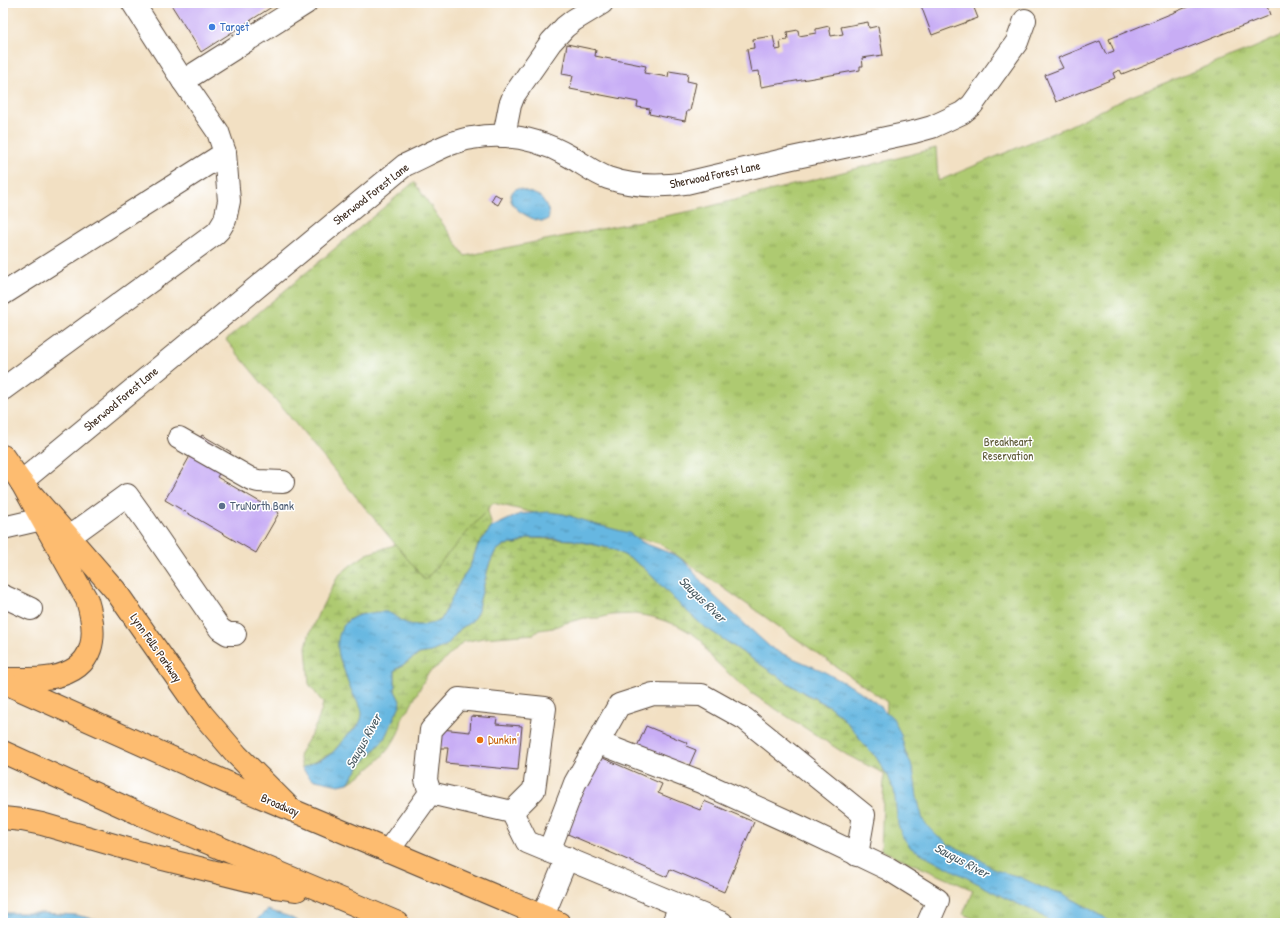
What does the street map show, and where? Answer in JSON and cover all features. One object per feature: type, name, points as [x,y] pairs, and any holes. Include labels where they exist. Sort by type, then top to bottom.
[{"type":"main road","name":"Lynn Fells Parkway","points":[[3,456],[21,482],[87,600],[93,626],[93,640],[90,648],[83,661],[71,671],[48,678],[3,680]]},
{"type":"main road","name":"Lynn Fells Parkway","points":[[21,482],[115,590],[202,714],[237,755],[293,811]]},
{"type":"main road","name":"Broadway","points":[[3,680],[228,783],[551,920]]},
{"type":"main road","points":[[3,752],[133,811],[398,923]]},
{"type":"main road","points":[[3,818],[22,820],[55,827],[159,858],[276,887],[338,898]]},
{"type":"street","points":[[3,388],[219,230],[225,220],[229,201],[225,154],[218,132],[133,3]]},
{"type":"street","points":[[183,81],[306,3]]},
{"type":"street","points":[[504,136],[510,104],[514,94],[551,42],[574,20],[602,3]]},
{"type":"street","name":"Sherwood Forest Lane","points":[[21,482],[405,165],[460,141],[472,138],[504,136],[542,143],[608,178],[625,183],[656,186],[686,183],[792,158],[914,132],[932,127],[962,113],[972,105],[1017,42],[1025,20]]},
{"type":"street","points":[[3,294],[225,154]]},
{"type":"street","points":[[179,438],[251,479],[258,481],[283,482]]},
{"type":"street","points":[[69,537],[126,495],[220,629],[228,634],[235,634]]},
{"type":"street","points":[[3,528],[42,519]]},
{"type":"street","points":[[3,596],[31,609]]},
{"type":"street","points":[[551,920],[558,854],[575,783],[599,743],[619,705],[653,694],[702,695],[745,719],[864,815],[857,855]]},
{"type":"street","points":[[430,793],[426,780],[431,730],[459,699],[545,708],[534,790],[512,812]]},
{"type":"street","points":[[599,743],[701,782],[888,869],[938,900],[928,923]]},
{"type":"street","points":[[430,793],[512,812]]},
{"type":"street","points":[[388,851],[430,793]]},
{"type":"street","points":[[512,812],[527,842],[558,854],[676,914],[722,923]]},
{"type":"green space","name":"Breakheart Reservation","points":[[1285,34],[1285,923],[984,923],[963,914],[973,890],[881,850],[887,702],[659,543],[493,503],[425,580],[226,340],[414,182],[465,256],[696,210],[936,148],[938,181],[1067,127],[1129,97],[1249,50]]},
{"type":"green space","points":[[485,499],[492,527],[478,545],[470,566],[460,582],[441,620],[429,625],[414,625],[404,623],[396,617],[379,612],[361,614],[348,620],[341,630],[340,659],[354,697],[360,705],[363,714],[361,721],[332,753],[302,768],[299,755],[316,724],[323,703],[309,684],[306,647],[309,635],[318,614],[338,576],[367,554],[403,542]]},
{"type":"green space","points":[[529,538],[573,540],[613,549],[633,560],[644,568],[702,625],[797,689],[829,706],[840,715],[856,733],[864,745],[876,757],[887,775],[847,755],[751,693],[714,660],[706,650],[702,641],[693,634],[677,625],[653,617],[635,614],[584,618],[553,628],[539,630],[534,634],[483,638],[463,642],[439,665],[428,673],[408,711],[403,715],[399,731],[389,748],[370,768],[348,783],[360,766],[384,739],[401,703],[395,691],[395,670],[419,654],[431,652],[447,645],[460,629],[472,621],[478,611],[489,565],[495,552],[504,545],[516,544]]},
{"type":"water","points":[[518,188],[538,195],[541,198],[548,211],[549,218],[547,220],[539,221],[516,209],[511,202],[511,194]]},
{"type":"water","name":"Saugus River","points":[[548,512],[564,514],[629,533],[644,543],[677,556],[686,563],[712,594],[770,647],[821,670],[858,690],[893,718],[901,735],[906,754],[911,763],[923,820],[938,837],[948,844],[975,856],[995,870],[1020,877],[1045,889],[1062,893],[1104,917],[1110,923],[1052,923],[1038,913],[1005,898],[911,848],[902,836],[898,825],[894,790],[887,775],[876,757],[864,745],[856,733],[840,715],[829,706],[797,689],[702,625],[644,568],[633,560],[613,549],[573,540],[529,538],[516,544],[504,545],[495,552],[489,565],[478,611],[472,621],[460,629],[447,645],[431,652],[419,654],[395,670],[395,691],[401,703],[384,739],[360,766],[348,783],[339,785],[311,779],[302,768],[332,753],[360,722],[362,715],[360,705],[350,687],[340,660],[338,641],[344,625],[354,617],[380,612],[387,612],[403,622],[415,625],[428,624],[441,620],[460,582],[470,566],[478,545],[492,527],[520,514]]},
{"type":"water","points":[[268,910],[290,917],[300,923],[255,923],[261,915]]},
{"type":"water","points":[[3,913],[76,915],[112,923],[3,923]]},
{"type":"building","name":"Target","points":[[170,3],[278,3],[201,52]]},
{"type":"building","points":[[920,3],[972,3],[978,18],[932,35]]},
{"type":"building","points":[[1197,3],[1266,3],[1270,15],[1122,74],[1120,70],[1113,73],[1115,78],[1056,102],[1045,75],[1063,68],[1058,58],[1100,41],[1106,54],[1114,51],[1109,39]]},
{"type":"building","points":[[868,22],[869,28],[878,26],[883,55],[862,58],[863,66],[860,66],[860,70],[761,87],[759,71],[751,72],[747,49],[754,48],[753,39],[773,36],[776,50],[781,49],[780,41],[788,40],[787,32],[798,30],[799,36],[816,33],[816,29],[829,26],[831,36],[843,34],[841,27]]},
{"type":"building","points":[[567,44],[596,50],[595,56],[646,66],[644,73],[668,77],[669,71],[688,74],[687,81],[696,83],[690,111],[687,111],[685,121],[649,114],[650,109],[637,107],[638,102],[570,89],[573,76],[562,74]]},
{"type":"building","points":[[495,194],[502,198],[498,205],[491,201]]},
{"type":"building","name":"TruNorth Bank","points":[[202,435],[231,452],[217,477],[279,513],[256,553],[165,500]]},
{"type":"building","name":"Dunkin'","points":[[471,716],[497,718],[496,724],[522,726],[518,770],[446,763],[448,748],[439,748],[441,729],[470,732]]},
{"type":"building","points":[[646,726],[688,743],[686,746],[696,750],[689,766],[680,762],[678,767],[636,749]]},
{"type":"building","points":[[596,755],[662,784],[658,793],[700,810],[704,801],[754,822],[724,892],[670,869],[667,877],[563,832]]},
{"type":"place","name":"Target","points":[[212,27]]},
{"type":"place","name":"TruNorth Bank","points":[[222,506]]},
{"type":"place","name":"Dunkin'","points":[[480,740]]}]
